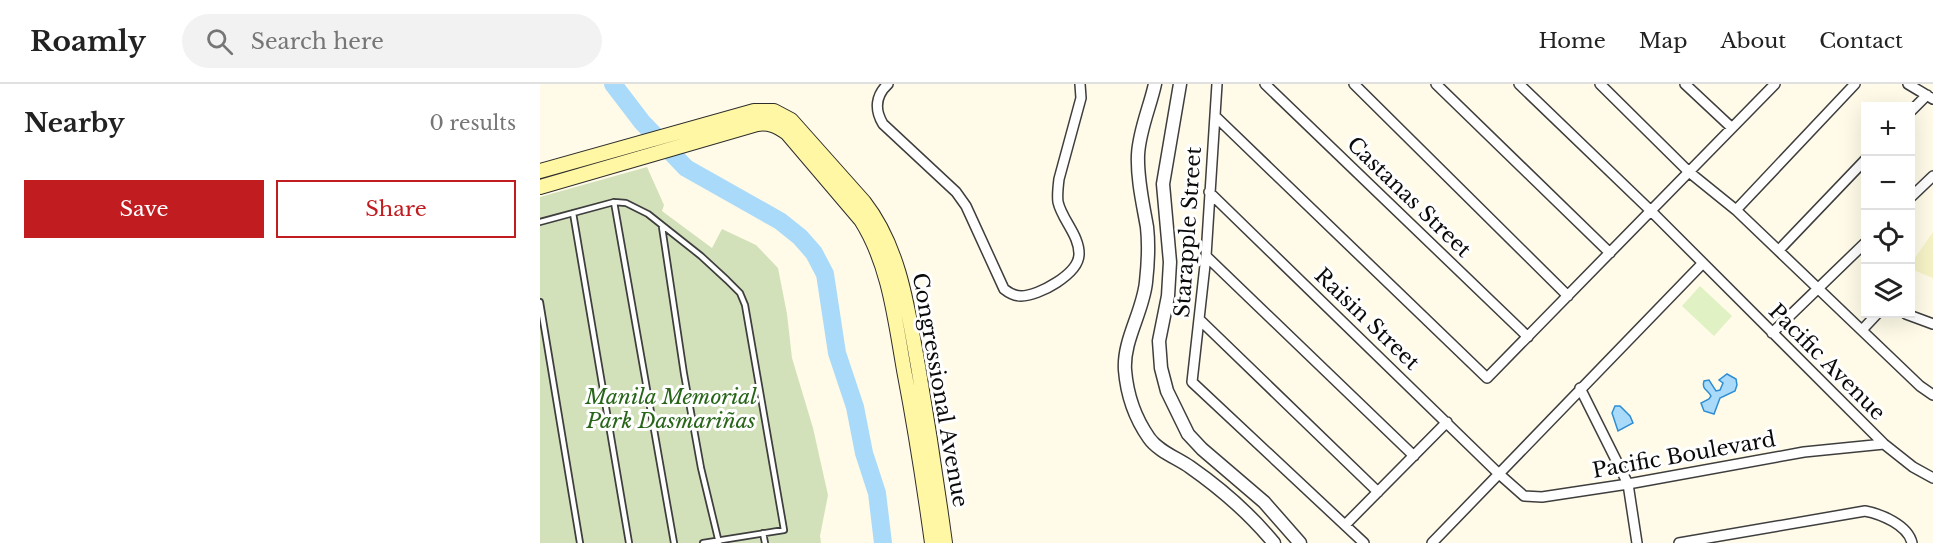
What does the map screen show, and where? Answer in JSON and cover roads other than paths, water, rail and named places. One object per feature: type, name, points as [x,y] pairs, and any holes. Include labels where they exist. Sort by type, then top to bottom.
[{"type":"main road","points":[[540,187],[595,171],[732,124],[754,111],[774,111]]},
{"type":"main road","name":"Congressional Avenue","points":[[754,111],[765,123],[781,129],[798,145],[853,210],[874,243],[884,272],[896,323],[932,543]]},
{"type":"main road","points":[[540,171],[732,124],[765,123],[774,111]]},
{"type":"main road","name":"Congressional Avenue","points":[[774,111],[786,116],[801,129],[875,215],[887,238],[909,321],[931,438],[945,543]]},
{"type":"main road","points":[[591,157],[595,171]]},
{"type":"street","points":[[888,84],[878,97],[877,109],[883,124],[956,192],[966,207],[1004,289],[1020,296],[1034,294],[1058,281],[1069,274],[1077,263],[1079,254],[1076,241],[1059,204],[1058,192],[1059,179],[1081,99],[1080,84]]},
{"type":"street","points":[[1155,84],[1138,154],[1148,259],[1144,294],[1129,340],[1126,358],[1127,388],[1137,418],[1152,441],[1191,468],[1250,516],[1274,543]]},
{"type":"street","points":[[1180,84],[1163,184],[1170,262],[1168,296],[1159,340],[1161,368],[1167,391],[1188,434],[1202,449],[1264,502],[1300,543]]},
{"type":"street","name":"Starapple Street","points":[[1217,84],[1206,256],[1192,382],[1345,525]]},
{"type":"street","name":"Castanas Street","points":[[1265,84],[1528,337]]},
{"type":"street","points":[[1354,84],[1568,296]]},
{"type":"street","points":[[1436,84],[1610,253]]},
{"type":"street","name":"Pacific Avenue","points":[[1520,84],[1651,211],[1884,444],[1912,466],[1933,478]]},
{"type":"street","points":[[1600,84],[1689,172],[1736,210],[1920,386],[1933,395]]},
{"type":"street","points":[[1685,84],[1732,128]]},
{"type":"street","points":[[1736,210],[1855,84]]},
{"type":"street","points":[[1908,84],[1930,97],[1915,109]]},
{"type":"street","points":[[1215,116],[1487,378],[1773,85]]},
{"type":"street","points":[[1779,250],[1861,164]]},
{"type":"street","points":[[1915,194],[1933,176]]},
{"type":"street","name":"Raisin Street","points":[[1209,192],[1498,473]]},
{"type":"street","points":[[1772,333],[1861,247]]},
{"type":"street","points":[[1206,256],[1414,456]]},
{"type":"street","points":[[1432,543],[1702,264]]},
{"type":"street","points":[[1915,317],[1933,324]]},
{"type":"street","points":[[1862,330],[1873,318]]},
{"type":"street","points":[[1200,320],[1378,492]]},
{"type":"street","points":[[1580,388],[1628,484],[1637,543]]},
{"type":"street","points":[[1364,543],[1345,525],[1447,422]]},
{"type":"street","name":"Pacific Boulevard","points":[[1498,473],[1524,496],[1542,496],[1628,484],[1803,452],[1884,444]]},
{"type":"street","points":[[1250,516],[1264,502]]},
{"type":"street","points":[[1679,543],[1865,512],[1876,513],[1901,527],[1909,534],[1912,543]]},
{"type":"lane","points":[[614,202],[674,543]]},
{"type":"lane","points":[[540,222],[614,202],[626,203],[641,210],[701,256],[740,293],[745,305],[784,530],[703,543]]},
{"type":"lane","points":[[573,213],[629,543]]},
{"type":"lane","points":[[662,226],[684,374],[701,468],[718,542]]},
{"type":"lane","points":[[540,302],[580,543]]},
{"type":"lane","points":[[763,533],[765,543]]},
{"type":"water","points":[[1727,374],[1736,379],[1735,391],[1720,398],[1714,414],[1704,411],[1701,403],[1711,396],[1704,388],[1704,381],[1709,380],[1716,391],[1720,390],[1723,383],[1719,380]]},
{"type":"water","points":[[1615,406],[1620,406],[1630,416],[1633,423],[1618,431],[1612,413]]},
{"type":"waterway","points":[[613,84],[642,122],[686,168],[780,221],[800,237],[814,253],[825,274],[837,353],[855,407],[864,453],[877,493],[883,543]]},
{"type":"park label","name":"Manila Memorial Park Dasmariñas","points":[[671,409]]}]
